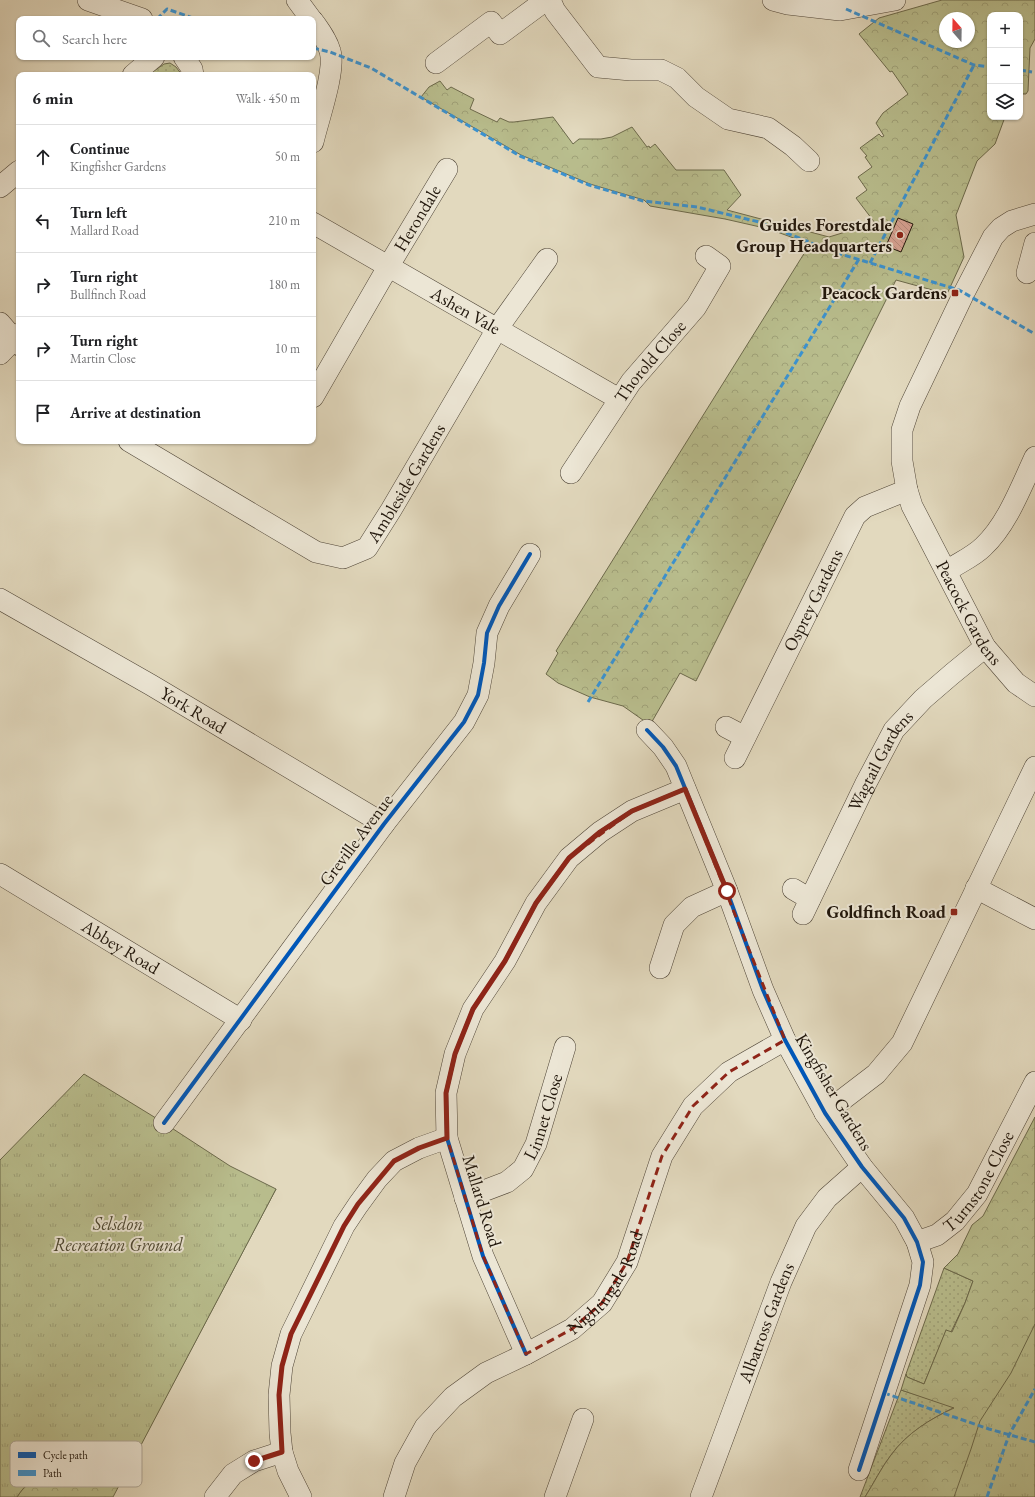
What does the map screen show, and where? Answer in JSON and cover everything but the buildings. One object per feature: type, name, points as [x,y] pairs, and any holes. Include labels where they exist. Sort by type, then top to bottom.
[{"type":"street","points":[[88,0],[133,16]]},
{"type":"street","points":[[297,0],[309,16]]},
{"type":"street","points":[[436,64],[491,22],[500,34],[506,19],[546,0]]},
{"type":"street","points":[[550,0],[555,11],[598,67],[631,70],[661,70],[677,78],[696,97],[728,119],[768,128],[793,146],[809,161]]},
{"type":"street","points":[[773,0],[788,4],[840,10],[895,0]]},
{"type":"street","points":[[316,26],[326,40],[330,52],[332,69],[316,130]]},
{"type":"street","points":[[136,72],[150,60]]},
{"type":"street","points":[[186,60],[192,72]]},
{"type":"street","name":"Herondale","points":[[316,392],[447,169]]},
{"type":"street","points":[[0,187],[16,174]]},
{"type":"street","name":"Peacock Gardens","points":[[1035,214],[1012,221],[1001,228],[993,237],[964,293],[910,406],[902,430],[902,461],[907,490],[912,506],[985,647],[1016,684],[1035,696]]},
{"type":"street","name":"Ashen Vale","points":[[316,225],[619,399]]},
{"type":"street","points":[[1027,273],[1035,243]]},
{"type":"street","name":"Thorold Close","points":[[571,473],[631,382],[696,307],[720,266],[706,256]]},
{"type":"street","name":"Ambleside Gardens","points":[[140,444],[151,447],[316,552],[343,558],[367,548],[395,504],[497,329],[547,259]]},
{"type":"street","points":[[0,322],[13,343]]},
{"type":"street","points":[[947,571],[982,549],[992,539],[1008,514],[1035,457]]},
{"type":"street","name":"Osprey Gardens","points":[[735,758],[855,516],[865,507],[907,490]]},
{"type":"street","name":"Greville Avenue","points":[[164,1123],[384,824],[464,722],[478,695],[484,663],[487,633],[499,606],[530,554]]},
{"type":"street","name":"York Road","points":[[0,599],[151,685],[384,824]]},
{"type":"street","name":"Wagtail Gardens","points":[[802,901],[894,730],[923,699],[985,647]]},
{"type":"street","points":[[726,727],[745,737]]},
{"type":"street","name":"Kingfisher Gardens","points":[[647,730],[656,752],[676,766],[727,891],[763,990],[785,1040],[826,1113],[862,1167],[904,1218],[917,1242],[923,1262],[920,1285],[859,1470]]},
{"type":"street","points":[[826,1113],[876,1074],[902,1043],[1035,767]]},
{"type":"street","name":"Mallard Road","points":[[526,1354],[483,1256],[447,1138],[446,1093],[455,1054],[473,1009],[505,961],[536,903],[569,858],[600,832],[632,811],[685,789]]},
{"type":"street","name":"Abbey Road","points":[[0,874],[240,1020]]},
{"type":"street","points":[[976,888],[1035,920]]},
{"type":"street","points":[[659,956],[674,925],[692,907],[727,891]]},
{"type":"street","name":"Nightingale Road","points":[[394,1497],[405,1463],[425,1427],[453,1397],[486,1373],[526,1354],[572,1329],[602,1303],[627,1262],[662,1156],[693,1106],[729,1072],[785,1040]]},
{"type":"street","name":"Linnet Close","points":[[465,1198],[507,1182],[523,1169],[536,1144],[565,1047]]},
{"type":"street","name":"Turnstone Close","points":[[917,1242],[937,1235],[955,1221],[977,1194],[1035,1082]]},
{"type":"street","points":[[301,1497],[288,1471],[282,1452],[279,1395],[282,1366],[291,1334],[344,1226],[358,1204],[394,1161],[419,1148],[447,1138]]},
{"type":"street","name":"Albatross Gardens","points":[[701,1497],[781,1282],[806,1226],[827,1198],[862,1167]]},
{"type":"street","points":[[555,1497],[584,1432]]},
{"type":"street","points":[[215,1497],[233,1474],[254,1461],[282,1452]]},
{"type":"highlighted area","points":[[685,789],[785,1040],[729,1072],[693,1106],[662,1156],[627,1262],[602,1303],[572,1329],[526,1354],[483,1256],[447,1138],[446,1093],[455,1054],[473,1009],[505,961],[536,903],[569,858],[632,811]]},
{"type":"green space","points":[[942,0],[1035,0],[1035,39],[1030,48],[1028,91],[1026,94],[1023,94],[1023,12],[987,12],[987,120],[1004,120],[995,144],[977,161],[956,215],[964,257],[947,294],[896,280],[696,681],[680,673],[650,725],[623,706],[590,697],[558,683],[546,674],[558,653],[556,651],[810,244],[769,229],[725,219],[650,206],[644,200],[590,184],[521,155],[421,97],[429,87],[440,81],[447,90],[451,87],[474,99],[470,109],[497,122],[500,118],[509,122],[514,122],[553,117],[573,144],[579,139],[601,139],[612,137],[632,127],[647,147],[649,146],[650,148],[655,144],[676,170],[724,170],[741,195],[727,210],[829,237],[875,223],[856,198],[867,190],[858,177],[872,167],[865,157],[867,156],[860,148],[879,134],[882,137],[884,136],[876,123],[883,113],[908,94],[892,71],[890,72],[859,34],[879,18]]},
{"type":"green space","points":[[170,63],[180,72],[152,72],[164,64]]},
{"type":"green space","name":"Selsdon Recreation Ground","points":[[84,1074],[230,1166],[276,1189],[142,1443],[142,1441],[10,1441],[10,1487],[25,1487],[17,1497],[0,1497],[0,1160]]},
{"type":"green space","points":[[1035,1117],[1035,1403],[970,1497],[865,1497],[887,1460],[904,1440],[920,1427],[954,1408],[901,1390],[906,1374],[907,1377],[924,1384],[946,1330],[952,1332],[973,1281],[944,1268],[958,1254],[972,1225],[983,1216]]},
{"type":"green space","points":[[276,1189],[142,1442],[142,1441],[90,1441]]},
{"type":"green space","points":[[944,1268],[973,1281],[965,1303],[951,1332],[946,1331],[924,1384],[907,1377],[906,1374]]},
{"type":"green space","points":[[1035,1324],[1035,1497],[954,1497],[980,1421],[1011,1373]]},
{"type":"green space","points":[[901,1390],[955,1407],[937,1416],[904,1440],[887,1460],[865,1497],[860,1497]]},
{"type":"green space","points":[[25,1487],[118,1487],[113,1497],[17,1497]]},
{"type":"marked path","points":[[160,16],[167,9],[187,16]]},
{"type":"marked path","points":[[846,9],[974,65],[987,67]]},
{"type":"marked path","points":[[316,49],[330,52],[371,68],[520,156],[589,185],[643,201],[697,207],[759,222],[834,252],[959,290],[1035,334]]},
{"type":"marked path","points":[[870,263],[974,65]]},
{"type":"marked path","points":[[1023,70],[1032,72]]},
{"type":"marked path","points":[[588,702],[859,259]]},
{"type":"marked path","points":[[987,1497],[1009,1435],[1035,1389]]},
{"type":"marked path","points":[[884,1393],[989,1429],[1035,1442]]},
{"type":"cycle path","points":[[164,1123],[384,824],[464,722],[478,695],[484,663],[487,633],[499,606],[530,554]]},
{"type":"cycle path","points":[[647,730],[663,747],[676,766],[727,891],[763,990],[785,1040],[825,1113],[862,1167],[904,1218],[917,1242],[923,1262],[920,1285],[859,1470]]},
{"type":"cycle path","points":[[526,1354],[483,1256],[447,1138],[446,1093],[455,1054],[473,1009],[505,961],[536,903],[569,858],[600,832],[632,811],[685,789]]},
{"type":"place","name":"Guides Forestdale Group Headquarters","points":[[900,235]]},
{"type":"place","name":"Peacock Gardens","points":[[955,293]]},
{"type":"place","name":"Goldfinch Road","points":[[954,912]]},
{"type":"route","points":[[254,1461],[282,1452],[279,1395],[282,1366],[291,1334],[344,1226],[358,1204],[394,1161],[419,1148],[447,1138],[446,1093],[455,1054],[473,1009],[505,961],[536,903],[569,858],[600,832],[632,811],[685,789],[727,891]]}]
